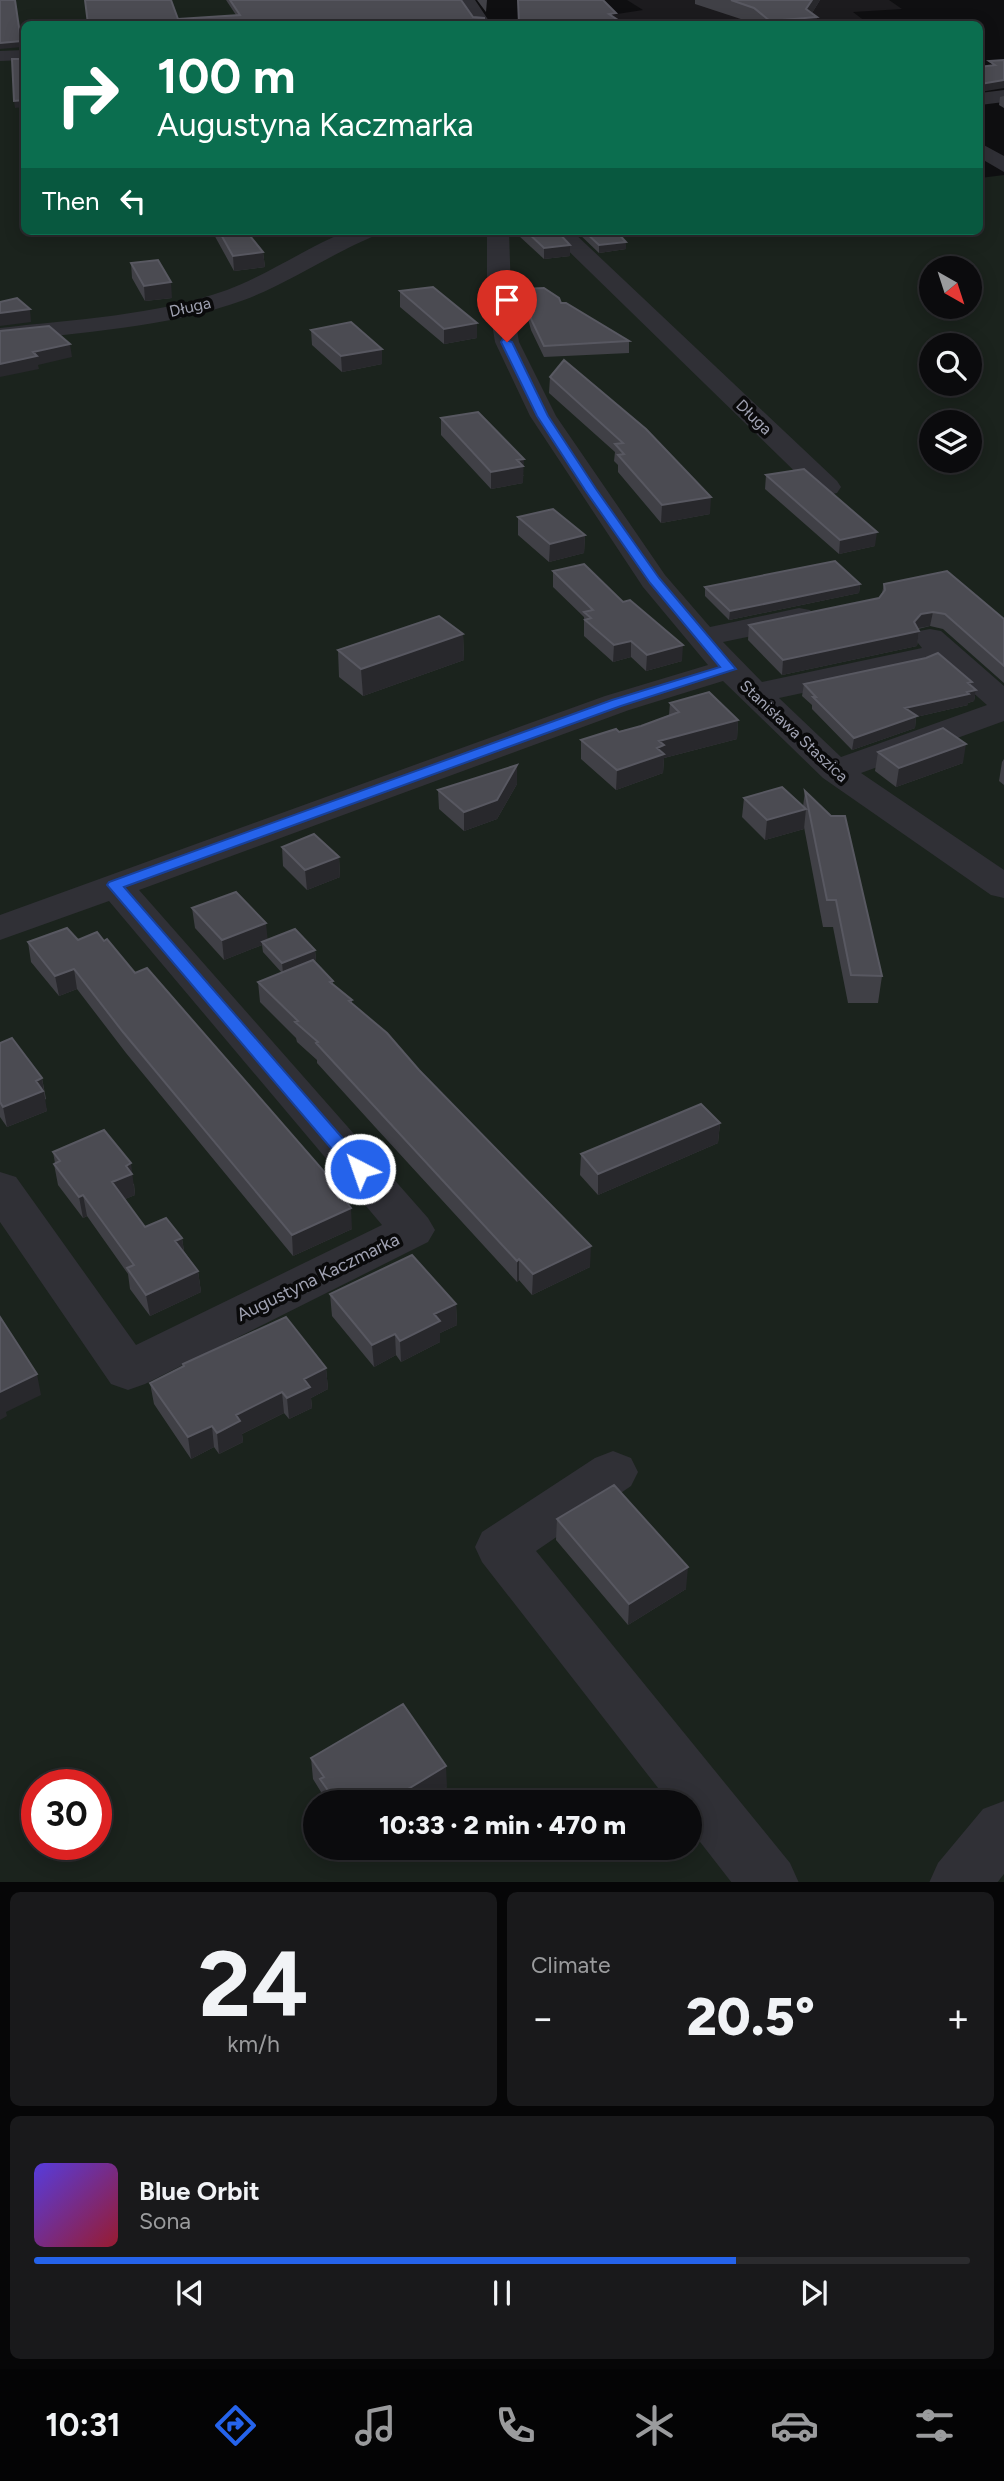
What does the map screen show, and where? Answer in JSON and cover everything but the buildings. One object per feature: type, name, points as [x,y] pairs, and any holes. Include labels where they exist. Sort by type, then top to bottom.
[{"type":"street","points":[[466,0],[481,21]]},
{"type":"street","points":[[0,56],[21,55]]},
{"type":"street","points":[[983,99],[1004,96]]},
{"type":"street","points":[[983,151],[1004,166]]},
{"type":"street","name":"Długa","points":[[0,335],[161,313],[211,302],[252,288],[358,235]]},
{"type":"street","name":"Stanisława Staszica","points":[[498,235],[499,293],[507,342],[543,416],[654,581],[729,669],[835,771],[1004,887]]},
{"type":"street","name":"Długa","points":[[563,235],[827,487]]},
{"type":"street","points":[[700,638],[828,611]]},
{"type":"street","points":[[754,694],[927,647],[1004,703]]},
{"type":"street","points":[[0,928],[617,703],[729,669]]},
{"type":"street","points":[[835,771],[1004,710]]},
{"type":"street","name":"Augustyna Kaczmarka","points":[[0,1188],[128,1371],[412,1230],[115,885]]},
{"type":"street","points":[[613,1472],[501,1547],[769,1882]]},
{"type":"street","points":[[958,1882],[1004,1829]]},
{"type":"shaded area","points":[[0,0],[462,0],[472,21],[21,21],[21,235],[983,235],[983,178],[1004,175],[1004,1882],[0,1882]]},
{"type":"shaded area","points":[[627,0],[889,0],[902,9],[853,12],[865,21],[572,21],[643,10]]},
{"type":"route","points":[[360,1169],[115,885],[617,703],[729,669],[654,581],[591,490],[543,416],[507,342]]}]
